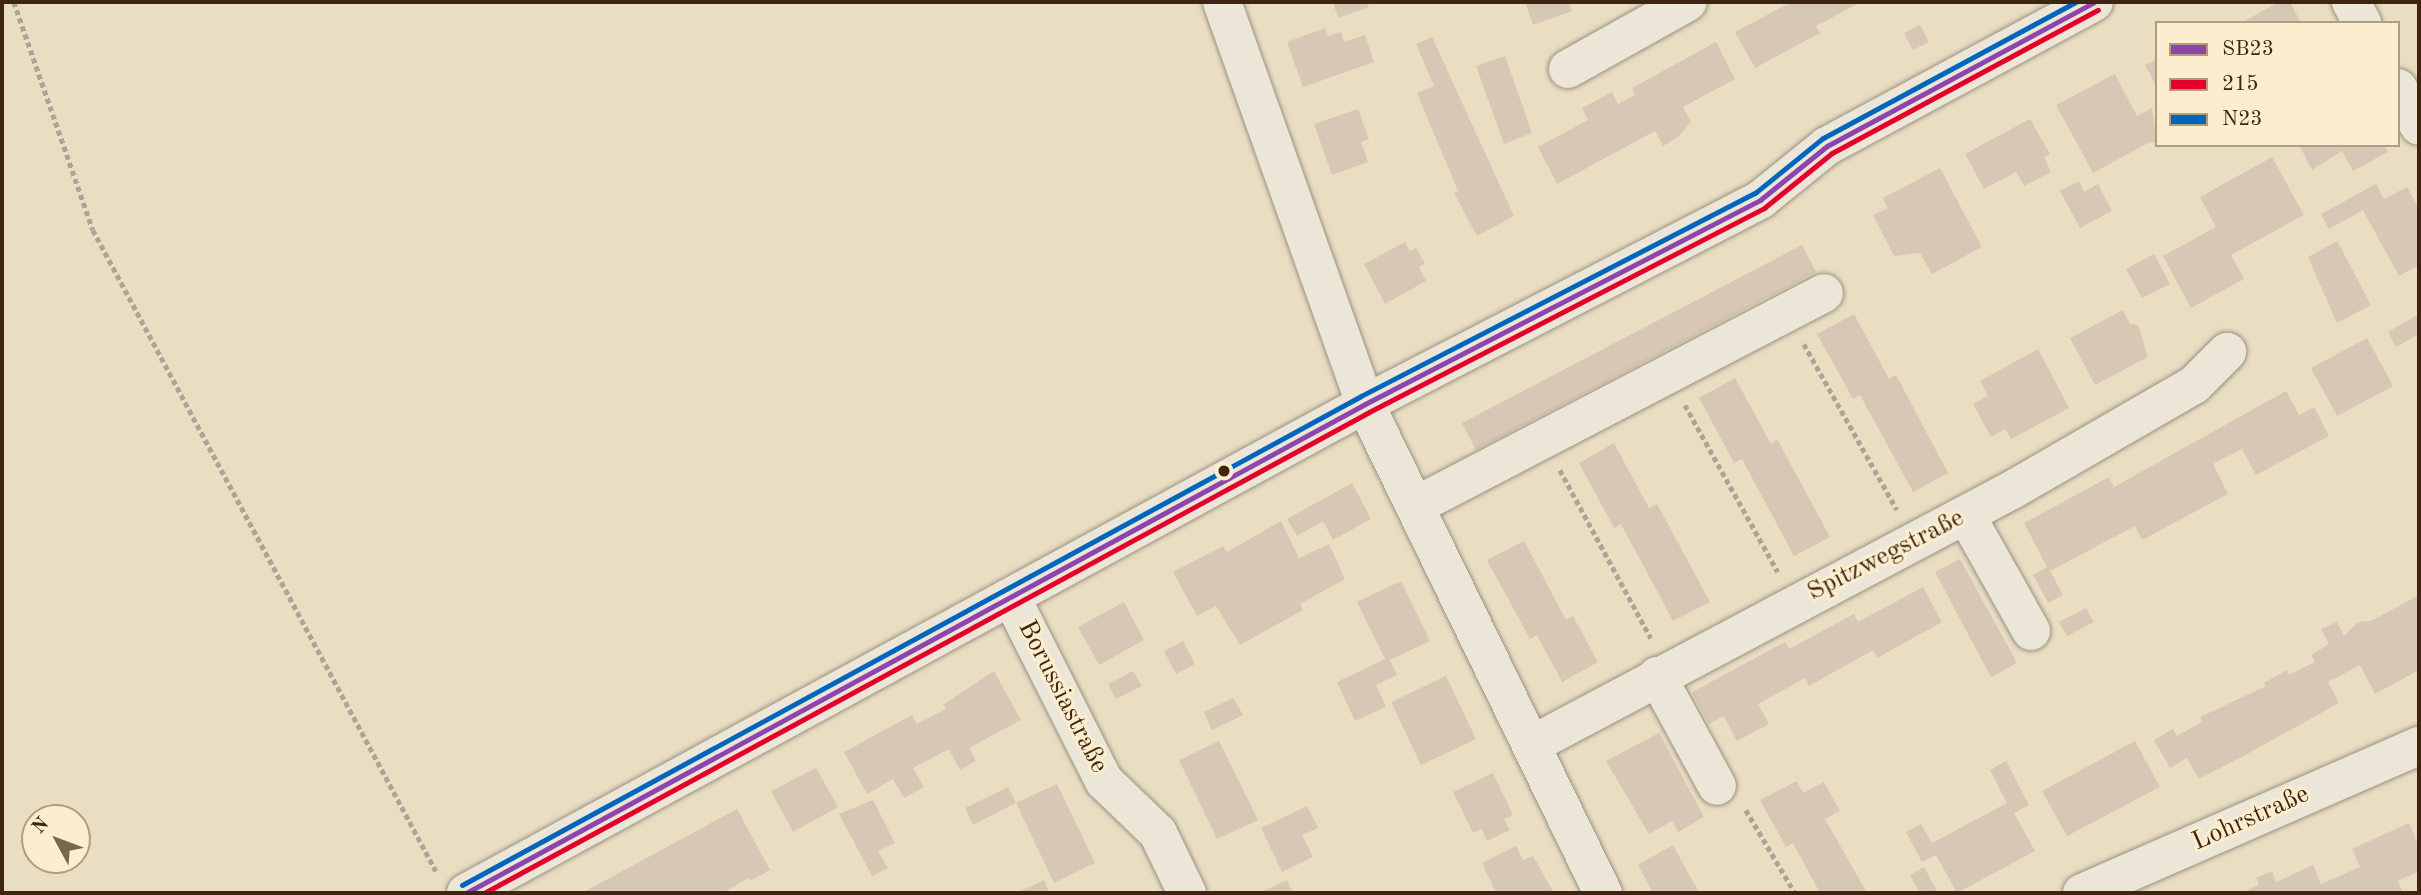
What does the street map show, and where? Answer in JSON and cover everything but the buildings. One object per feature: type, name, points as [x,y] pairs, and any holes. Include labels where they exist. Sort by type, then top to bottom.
[{"type":"street","points":[[1222,2],[1366,404],[1603,893]]},
{"type":"street","points":[[1568,69],[1688,2]]},
{"type":"street","points":[[454,887],[1012,599],[1366,404],[1760,200],[1826,146],[2094,2]]},
{"type":"street","points":[[2351,2],[2361,21]]},
{"type":"street","points":[[2400,92],[2419,126]]},
{"type":"street","points":[[1415,506],[1824,293]]},
{"type":"street","name":"Spitzwegstraße","points":[[1533,744],[1966,515],[2194,385],[2227,352]]},
{"type":"street","points":[[1966,515],[2031,631]]},
{"type":"street","name":"Borussiastraße","points":[[1012,599],[1104,781],[1158,833],[1187,893]]},
{"type":"street","points":[[1663,673],[1717,786]]},
{"type":"street","name":"Lohrstraße","points":[[2082,893],[2419,746]]},
{"type":"path","points":[[14,2],[93,230],[454,887]]},
{"type":"path","points":[[1786,313],[1915,541]]},
{"type":"path","points":[[1667,374],[1796,603]]},
{"type":"path","points":[[1543,439],[1663,673]]},
{"type":"path","points":[[1717,786],[1738,794],[1795,893]]},
{"type":"transit line","name":"N23","points":[[462,885],[1361,396],[1755,193],[1823,138],[2076,2]]},
{"type":"transit line","name":"SB23","points":[[466,893],[1365,404],[1760,200],[1827,146],[2094,2]]},
{"type":"transit line","name":"215","points":[[484,893],[1369,412],[1764,208],[1832,153],[2098,10]]}]
